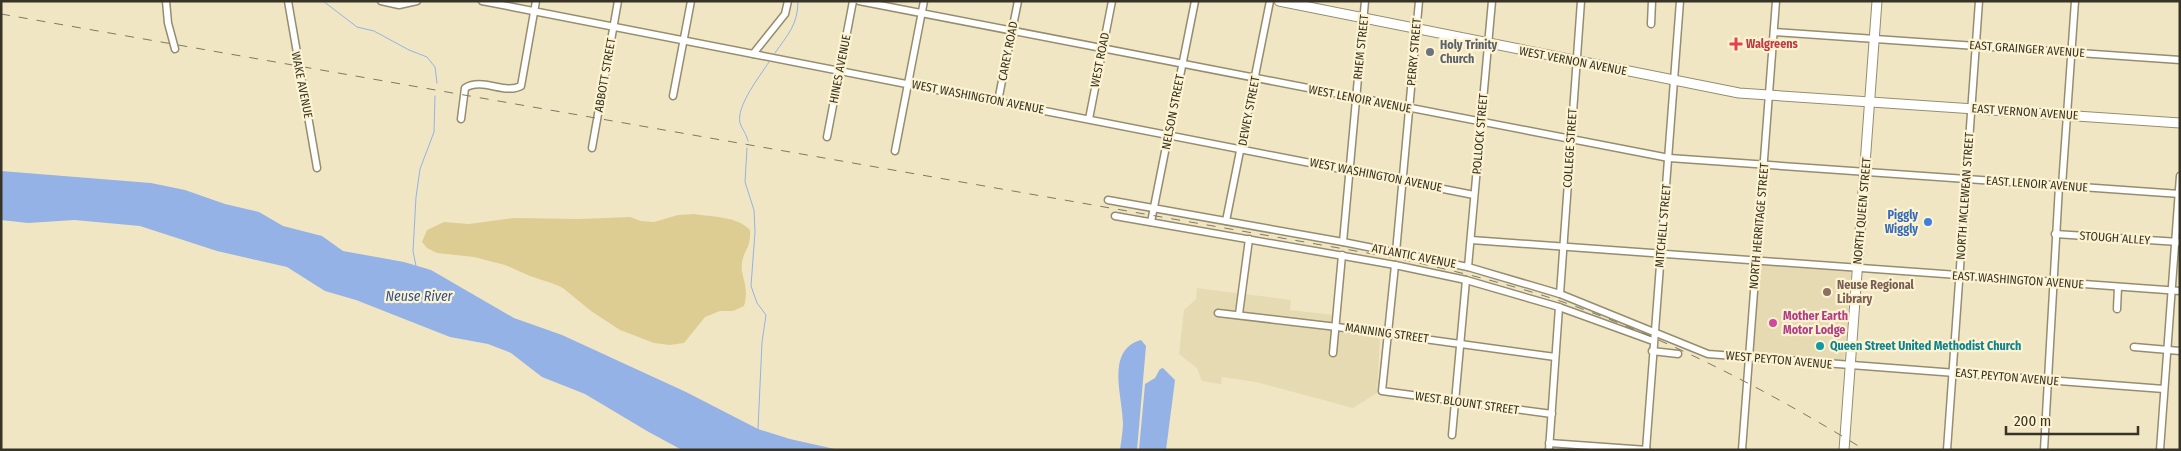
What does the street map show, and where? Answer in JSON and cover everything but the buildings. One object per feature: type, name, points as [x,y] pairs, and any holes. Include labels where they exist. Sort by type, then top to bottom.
[{"type":"main road","name":"WEST VERNON AVENUE","points":[[1279,1],[1416,30],[1733,92],[1870,102]]},
{"type":"main road","name":"NORTH QUEEN STREET","points":[[1844,450],[1877,1]]},
{"type":"main road","name":"EAST VERNON AVENUE","points":[[1870,102],[2180,123]]},
{"type":"street","points":[[166,1],[168,23],[174,49]]},
{"type":"street","name":"WAKE AVENUE","points":[[288,1],[317,168]]},
{"type":"street","points":[[381,1],[399,4],[417,1]]},
{"type":"street","name":"WEST WASHINGTON AVENUE","points":[[482,1],[683,42],[998,100],[1474,194]]},
{"type":"street","points":[[461,118],[465,88],[468,86],[489,84],[514,89],[521,86],[536,1]]},
{"type":"street","name":"ABBOTT STREET","points":[[592,148],[618,1]]},
{"type":"street","points":[[673,96],[691,1]]},
{"type":"street","points":[[753,54],[784,14],[788,1]]},
{"type":"street","name":"HINES AVENUE","points":[[827,137],[853,1]]},
{"type":"street","name":"WEST LENOIR AVENUE","points":[[859,1],[1669,158],[1865,172]]},
{"type":"street","points":[[896,151],[924,1]]},
{"type":"street","name":"CAREY ROAD","points":[[998,100],[1018,1]]},
{"type":"street","name":"WEST ROAD","points":[[1089,119],[1112,1]]},
{"type":"street","name":"NELSON STREET","points":[[1151,222],[1195,1]]},
{"type":"street","name":"DEWEY STREET","points":[[1226,221],[1270,1]]},
{"type":"street","name":"RHEM STREET","points":[[1343,242],[1365,1]]},
{"type":"street","name":"PERRY STREET","points":[[1396,252],[1419,1]]},
{"type":"street","name":"POLLOCK STREET","points":[[1468,267],[1492,1]]},
{"type":"street","name":"COLLEGE STREET","points":[[1560,294],[1581,1]]},
{"type":"street","points":[[1651,24],[1652,1]]},
{"type":"street","name":"MITCHELL STREET","points":[[1646,450],[1680,1]]},
{"type":"street","name":"NORTH HERRITAGE STREET","points":[[1742,450],[1776,1]]},
{"type":"street","name":"NORTH MCLEWEAN STREET","points":[[1947,450],[1979,1]]},
{"type":"street","points":[[2044,450],[2055,234],[2067,115],[2074,1]]},
{"type":"street","name":"EAST GRAINGER AVENUE","points":[[1774,32],[2180,60]]},
{"type":"street","name":"EAST LENOIR AVENUE","points":[[1865,172],[2179,194]]},
{"type":"street","points":[[2160,450],[2164,389],[2176,291],[2180,176]]},
{"type":"street","name":"ATLANTIC AVENUE","points":[[1108,200],[1343,242],[1468,267],[1560,294],[1708,354]]},
{"type":"street","name":"ATLANTIC AVENUE","points":[[1115,216],[1342,255],[1466,280],[1559,307],[1653,341]]},
{"type":"street","name":"STOUGH ALLEY","points":[[2055,234],[2178,242]]},
{"type":"street","points":[[1239,314],[1249,239]]},
{"type":"street","points":[[1471,240],[1857,269]]},
{"type":"street","points":[[1333,353],[1337,327],[1342,255]]},
{"type":"street","points":[[1388,334],[1395,265]]},
{"type":"street","name":"EAST WASHINGTON AVENUE","points":[[1857,269],[2176,291]]},
{"type":"street","points":[[1452,435],[1466,280]]},
{"type":"street","points":[[2117,309],[2118,287]]},
{"type":"street","points":[[1559,307],[1549,446],[1646,450]]},
{"type":"street","name":"MANNING STREET","points":[[1218,313],[1239,314],[1556,357]]},
{"type":"street","name":"WEST BLOUNT STREET","points":[[1388,334],[1382,391],[1552,414]]},
{"type":"street","points":[[2134,347],[2180,352]]},
{"type":"street","points":[[1652,352],[1678,354]]},
{"type":"street","name":"WEST PEYTON AVENUE","points":[[1708,354],[1850,366]]},
{"type":"street","name":"EAST PEYTON AVENUE","points":[[1850,366],[2164,389]]},
{"type":"shaded area","points":[[694,214],[738,222],[750,230],[749,241],[742,263],[746,299],[744,306],[733,311],[720,311],[705,317],[684,343],[670,345],[654,343],[620,330],[591,311],[563,288],[554,284],[505,265],[474,257],[437,253],[427,248],[422,242],[427,230],[444,222],[469,224],[514,218],[579,219],[630,217],[641,221],[654,222],[678,215]]},
{"type":"shaded area","points":[[1760,264],[1851,271],[1844,361],[1753,355]]},
{"type":"shaded area","points":[[1197,288],[1291,300],[1290,310],[1335,315],[1337,332],[1380,337],[1377,393],[1353,408],[1256,382],[1222,377],[1221,384],[1202,381],[1197,368],[1179,354],[1184,310],[1196,299]]},
{"type":"water","name":"Neuse River","points":[[1,171],[151,183],[185,190],[225,204],[259,212],[283,226],[322,236],[343,251],[404,262],[431,270],[514,318],[562,335],[686,392],[758,429],[790,439],[839,450],[682,450],[585,394],[542,377],[511,353],[488,344],[450,337],[356,300],[325,291],[287,267],[217,251],[140,226],[74,220],[28,223],[1,220]]},
{"type":"water","points":[[1141,340],[1146,346],[1137,450],[1120,450],[1123,423],[1118,376],[1119,364],[1123,354],[1130,345]]},
{"type":"water","points":[[1163,368],[1175,380],[1166,450],[1139,450],[1145,384],[1155,378],[1160,369]]},
{"type":"waterway","points":[[323,1],[357,27],[374,31],[409,50],[427,57],[435,67],[437,83]]},
{"type":"waterway","points":[[775,53],[794,23],[798,1]]},
{"type":"waterway","points":[[748,141],[740,123],[742,108],[750,91],[769,62]]},
{"type":"waterway","points":[[416,266],[413,251],[416,197],[420,169],[434,132],[435,96]]},
{"type":"waterway","points":[[747,148],[745,182],[754,210],[755,232],[751,286],[757,303],[766,315],[762,342],[758,429]]},
{"type":"railway","points":[[1,14],[1396,258],[1437,267],[1540,294],[1639,332],[1717,367],[1792,407],[1865,450]]},
{"type":"place","name":"Walgreens","points":[[1736,44]]},
{"type":"place","name":"Holy Trinity Church","points":[[1430,52]]},
{"type":"place","name":"Piggly Wiggly","points":[[1928,222]]},
{"type":"place","name":"Neuse Regional Library","points":[[1827,292]]},
{"type":"place","name":"Mother Earth Motor Lodge","points":[[1773,323]]},
{"type":"place","name":"Queen Street United Methodist Church","points":[[1820,346]]}]
